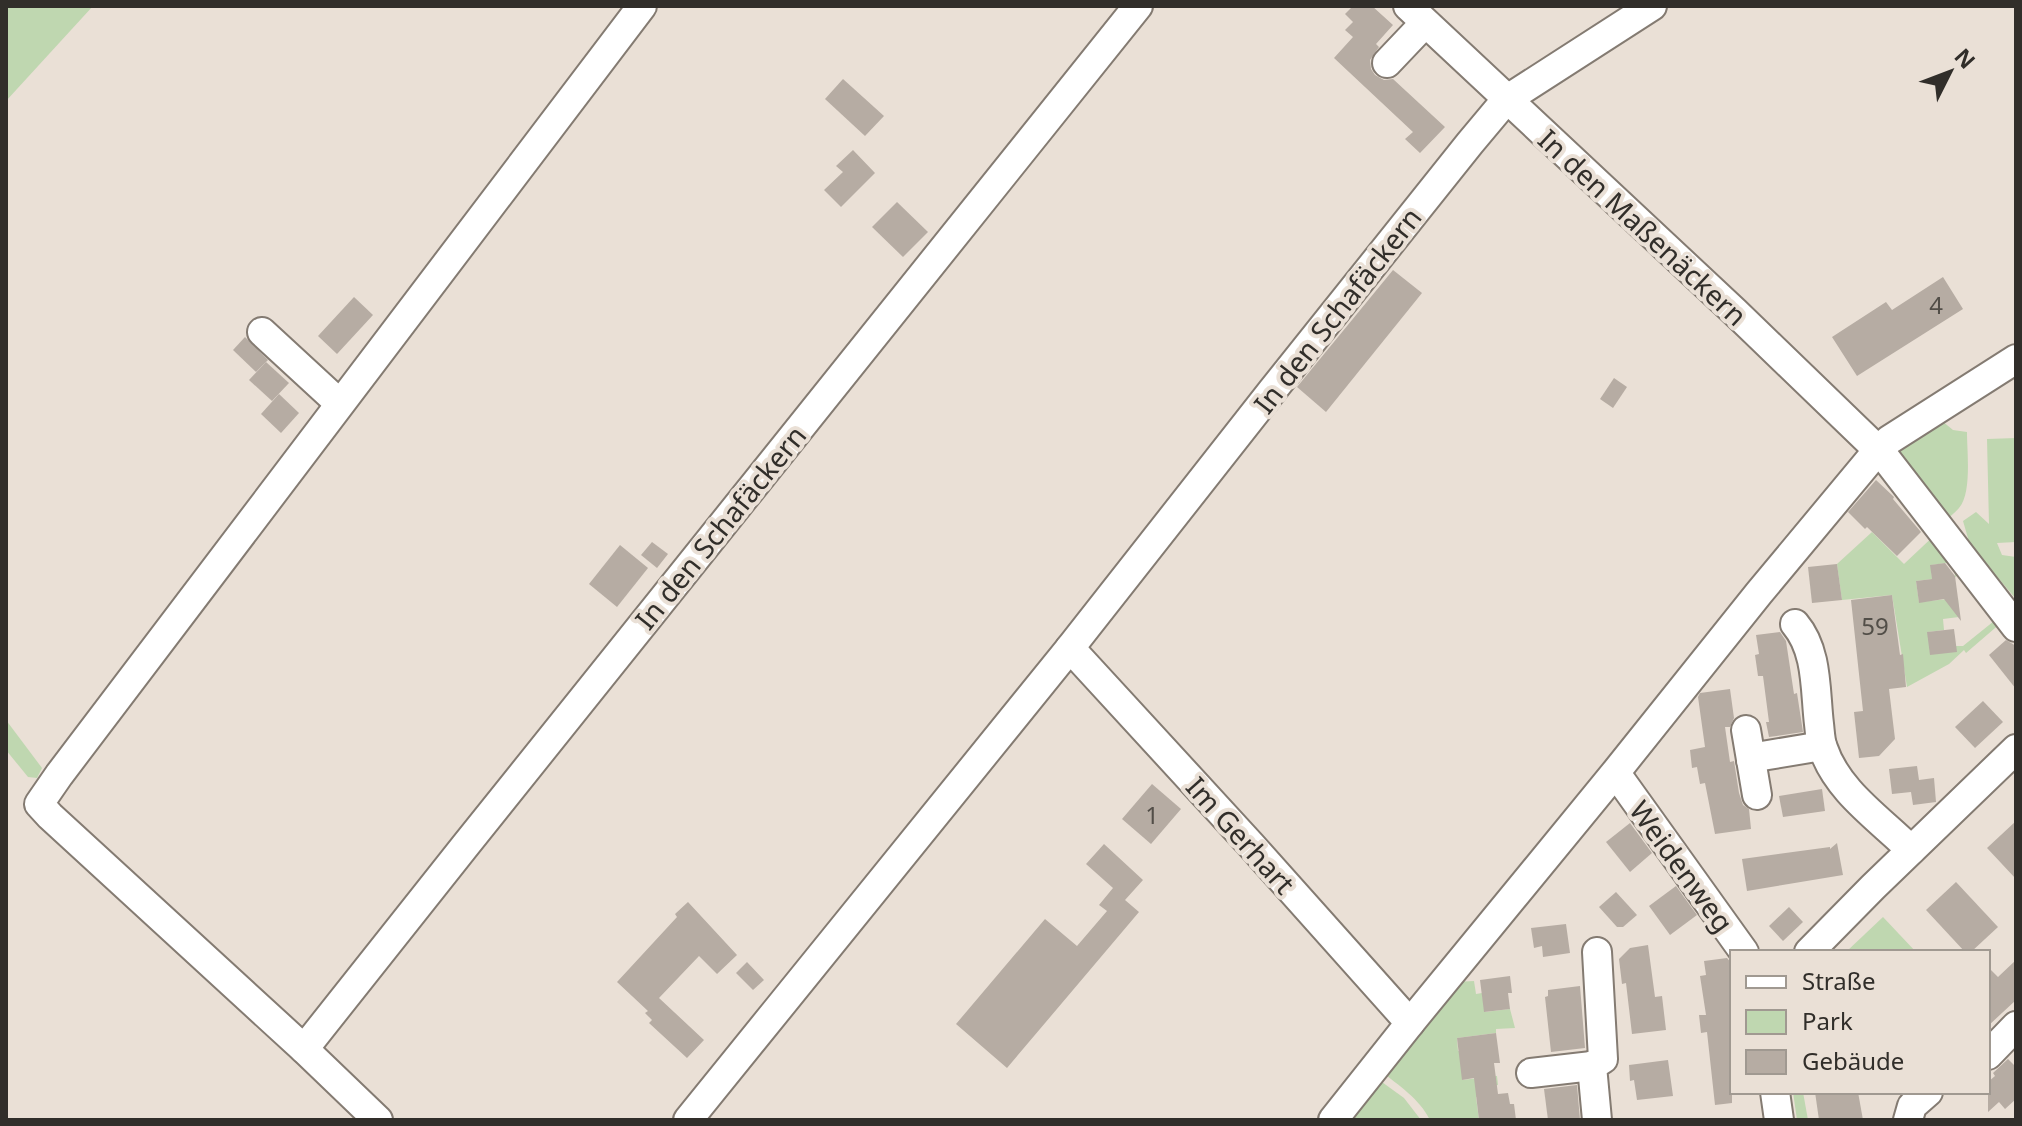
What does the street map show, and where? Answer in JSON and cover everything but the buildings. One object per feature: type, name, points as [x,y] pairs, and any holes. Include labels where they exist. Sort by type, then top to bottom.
[{"type":"street","points":[[378,1120],[39,804],[339,403],[642,6]]},
{"type":"street","name":"In den Schafäckern","points":[[304,1049],[1138,6]]},
{"type":"street","name":"In den Schafäckern","points":[[688,1120],[1070,648],[1506,100],[1652,6]]},
{"type":"street","points":[[1387,63],[1416,14]]},
{"type":"street","name":"In den Maßenäckern","points":[[1416,14],[1881,453],[2016,627]]},
{"type":"street","points":[[262,332],[339,403]]},
{"type":"street","points":[[1333,1120],[1759,593],[1889,440],[2016,359]]},
{"type":"street","points":[[1795,624],[1810,651],[1822,746],[1837,775],[1853,795],[1911,850]]},
{"type":"street","name":"Im Gerhart","points":[[1070,648],[1410,1023]]},
{"type":"street","points":[[1746,730],[1757,795]]},
{"type":"street","points":[[1751,760],[1822,746]]},
{"type":"street","points":[[1811,950],[2016,749]]},
{"type":"street","name":"Weidenweg","points":[[1620,779],[1743,950]]},
{"type":"street","points":[[1531,1073],[1592,1066],[1603,1059],[1597,952]]},
{"type":"street","points":[[1990,1053],[2016,1026]]},
{"type":"street","points":[[1592,1066],[1597,1120]]},
{"type":"street","points":[[1775,1094],[1779,1120]]},
{"type":"street","points":[[1908,1120],[1912,1106],[1926,1094]]},
{"type":"green space","points":[[6,6],[93,6],[6,101]]},
{"type":"green space","points":[[1936,416],[1953,430],[1967,432],[1966,493],[1959,508],[1944,521],[1891,447]]},
{"type":"green space","points":[[2016,438],[2016,542],[1997,543],[2002,555],[2016,557],[2016,599],[1970,545],[1963,521],[1976,512],[1989,524],[1987,439]]},
{"type":"green space","points":[[1872,532],[1904,564],[1938,532],[1967,570],[1955,577],[1954,562],[1931,565],[1932,579],[1916,581],[1919,602],[1958,598],[1959,617],[1943,619],[1944,630],[1928,632],[1956,646],[1963,646],[1999,617],[2002,622],[1966,653],[1964,650],[1949,664],[1907,687],[1892,595],[1842,600],[1837,564]]},
{"type":"green space","points":[[6,720],[42,768],[37,778],[28,777],[6,750]]},
{"type":"green space","points":[[1883,917],[1914,950],[1848,950]]},
{"type":"green space","points":[[1474,981],[1476,994],[1482,993],[1485,1012],[1510,1009],[1515,1028],[1457,1038],[1458,1051],[1463,1050],[1462,1080],[1497,1076],[1498,1085],[1489,1086],[1491,1095],[1476,1097],[1479,1120],[1430,1120],[1414,1099],[1381,1071],[1456,982]]},
{"type":"green space","points":[[1375,1077],[1404,1098],[1421,1120],[1339,1120]]},
{"type":"green space","points":[[1793,1094],[1803,1094],[1808,1120],[1797,1120]]}]
